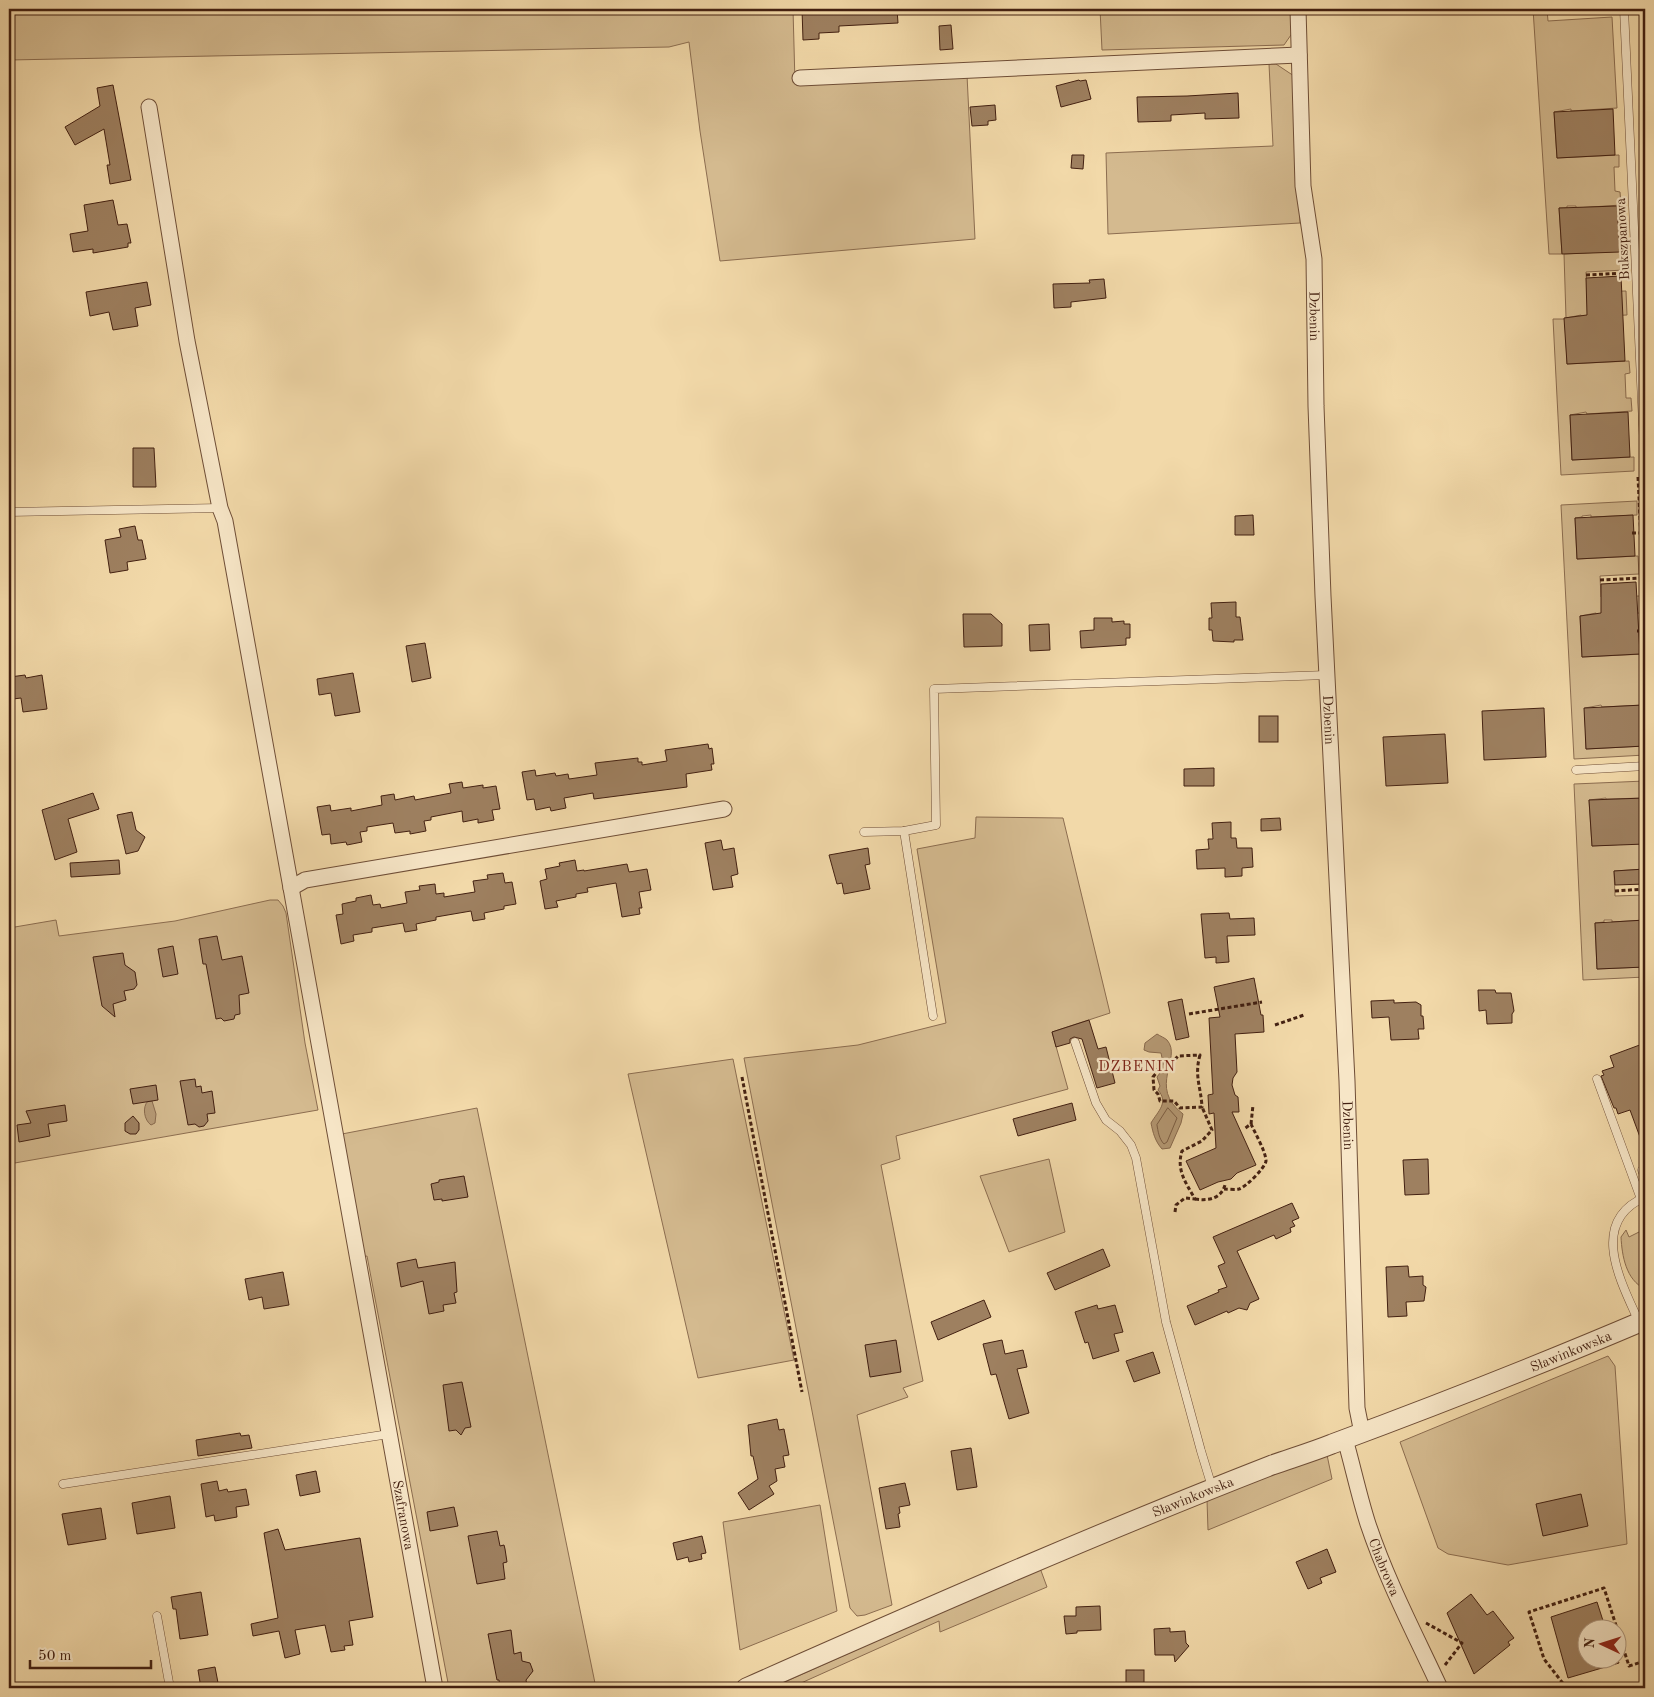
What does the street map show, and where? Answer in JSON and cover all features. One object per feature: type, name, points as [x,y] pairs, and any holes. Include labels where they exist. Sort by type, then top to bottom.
[{"type":"street","name":"Dzbenin","points":[[1298,9],[1303,186],[1314,259],[1316,406],[1347,1081],[1357,1408],[1354,1436]]},
{"type":"street","points":[[800,78],[1299,55]]},
{"type":"street","name":"Szafranowa","points":[[150,108],[187,341],[220,508],[225,521],[435,1688]]},
{"type":"street","points":[[291,888],[305,880],[724,809]]},
{"type":"street","name":"Sławinkowska","points":[[746,1688],[1058,1552],[1274,1464],[1354,1436],[1642,1321]]},
{"type":"street","name":"Chabrowa","points":[[1354,1436],[1365,1515],[1392,1586],[1440,1688]]},
{"type":"lane","name":"Bukszpanowa","points":[[1624,9],[1645,468]]},
{"type":"lane","points":[[9,512],[220,508]]},
{"type":"lane","points":[[864,832],[904,831],[936,826],[934,689],[1327,675]]},
{"type":"lane","points":[[1576,770],[1645,766]]},
{"type":"lane","points":[[904,831],[933,1016]]},
{"type":"lane","points":[[1075,1042],[1096,1102],[1106,1120],[1120,1131],[1131,1145],[1136,1158],[1166,1322],[1198,1442],[1213,1489]]},
{"type":"lane","points":[[1597,1079],[1643,1198],[1629,1206],[1622,1214],[1616,1226],[1612,1242],[1614,1261],[1623,1288],[1642,1321]]},
{"type":"lane","points":[[63,1484],[389,1434]]},
{"type":"lane","points":[[157,1616],[170,1688]]},
{"type":"path","points":[[1586,275],[1628,273]]},
{"type":"path","points":[[1632,533],[1641,533]]},
{"type":"path","points":[[1600,580],[1643,578]]},
{"type":"path","points":[[1636,631],[1645,631]]},
{"type":"path","points":[[1615,891],[1645,889]]},
{"type":"path","points":[[1189,1014],[1262,1002]]},
{"type":"path","points":[[1274,1025],[1304,1015]]},
{"type":"path","points":[[1195,1199],[1181,1173],[1179,1159],[1182,1151],[1202,1141],[1212,1130],[1202,1107],[1201,1092],[1196,1072],[1200,1056],[1178,1056],[1172,1063],[1159,1064],[1158,1072],[1153,1077],[1154,1090],[1158,1094],[1160,1101],[1174,1101],[1180,1108],[1202,1107]]},
{"type":"path","points":[[742,1077],[802,1392]]},
{"type":"path","points":[[1224,1189],[1238,1189],[1245,1186],[1264,1167],[1266,1160],[1252,1124],[1253,1105]]},
{"type":"path","points":[[1244,1128],[1252,1124]]},
{"type":"path","points":[[1175,1212],[1176,1205],[1184,1198],[1213,1199],[1224,1189],[1225,1185]]},
{"type":"path","points":[[1578,1688],[1578,1685],[1565,1686],[1544,1659],[1529,1612],[1604,1588],[1629,1666],[1645,1661]]},
{"type":"path","points":[[1420,1626],[1426,1623],[1462,1643],[1445,1666],[1440,1668]]},
{"type":"shaded area","points":[[9,9],[793,9],[795,83],[967,75],[975,239],[720,261],[700,131],[689,42],[669,47],[9,60]]},
{"type":"shaded area","points":[[1100,9],[1292,9],[1293,32],[1284,45],[1102,50]]},
{"type":"shaded area","points":[[1533,9],[1547,9],[1548,21],[1612,17],[1617,108],[1571,111],[1571,109],[1554,112],[1557,158],[1619,155],[1619,167],[1614,167],[1615,191],[1620,192],[1621,205],[1576,208],[1576,206],[1567,206],[1567,208],[1559,208],[1562,254],[1549,254]]},
{"type":"shaded area","points":[[1269,64],[1276,64],[1294,76],[1300,223],[1108,234],[1106,153],[1273,146]]},
{"type":"shaded area","points":[[1623,251],[1624,270],[1586,272],[1587,292],[1626,291],[1627,315],[1582,317],[1581,315],[1566,318],[1564,254]]},
{"type":"shaded area","points":[[1553,319],[1565,319],[1567,364],[1629,361],[1630,373],[1625,374],[1626,398],[1631,398],[1632,411],[1587,414],[1586,412],[1570,415],[1572,460],[1634,457],[1634,471],[1561,475]]},
{"type":"shaded area","points":[[1637,501],[1637,515],[1591,517],[1591,515],[1575,518],[1577,559],[1638,556],[1639,574],[1600,576],[1601,597],[1640,596],[1640,613],[1596,615],[1596,613],[1580,616],[1582,657],[1644,654],[1645,666],[1640,667],[1641,692],[1645,692],[1645,705],[1602,707],[1601,705],[1585,708],[1586,749],[1645,746],[1645,755],[1574,759],[1561,505]]},
{"type":"shaded area","points":[[1645,781],[1645,798],[1589,800],[1592,846],[1645,843],[1645,869],[1614,871],[1615,896],[1645,895],[1645,920],[1612,922],[1612,920],[1604,920],[1604,922],[1595,923],[1597,969],[1645,967],[1645,977],[1583,980],[1574,784]]},
{"type":"shaded area","points":[[976,817],[1063,818],[1110,1013],[1052,1032],[1068,1089],[896,1136],[900,1159],[881,1165],[923,1381],[903,1388],[908,1397],[857,1415],[892,1605],[857,1616],[850,1608],[744,1058],[858,1045],[946,1023],[917,849],[975,838]]},
{"type":"shaded area","points":[[270,900],[278,900],[286,913],[305,1043],[318,1110],[9,1164],[9,928],[56,920],[59,936],[175,921]]},
{"type":"shaded area","points":[[733,1059],[794,1360],[698,1378],[628,1074]]},
{"type":"shaded area","points":[[477,1108],[596,1688],[449,1688],[367,1256],[362,1257],[342,1134]]},
{"type":"shaded area","points":[[1049,1159],[1065,1232],[1009,1252],[980,1176]]},
{"type":"shaded area","points":[[1645,1229],[1645,1289],[1633,1280],[1629,1274],[1622,1252],[1621,1237],[1626,1230],[1629,1237]]},
{"type":"shaded area","points":[[1608,1356],[1615,1366],[1627,1544],[1508,1565],[1448,1554],[1438,1548],[1400,1442]]},
{"type":"shaded area","points":[[1326,1450],[1332,1479],[1208,1530],[1207,1500]]},
{"type":"shaded area","points":[[820,1505],[837,1611],[740,1650],[723,1522]]},
{"type":"shaded area","points":[[1040,1568],[1047,1587],[940,1632],[939,1621],[790,1688],[771,1688]]},
{"type":"water","points":[[1157,1034],[1167,1040],[1171,1047],[1166,1083],[1168,1094],[1173,1104],[1183,1114],[1170,1148],[1162,1149],[1155,1137],[1151,1123],[1161,1107],[1163,1099],[1158,1090],[1160,1086],[1157,1077],[1161,1068],[1162,1056],[1161,1053],[1144,1050],[1145,1043]]},
{"type":"water","points":[[148,1101],[152,1101],[156,1114],[155,1123],[151,1125],[145,1113]]},
{"type":"building","points":[[802,9],[897,9],[898,23],[839,26],[839,32],[819,33],[819,39],[803,40]]},
{"type":"building","points":[[951,25],[953,49],[940,50],[939,26]]},
{"type":"building","points":[[1086,80],[1091,99],[1061,107],[1056,86]]},
{"type":"building","points":[[113,85],[131,180],[110,184],[107,165],[110,165],[104,129],[75,145],[65,127],[100,106],[97,88]]},
{"type":"building","points":[[1238,93],[1239,118],[1205,119],[1205,113],[1171,115],[1171,121],[1138,122],[1137,97]]},
{"type":"building","points":[[995,105],[996,120],[988,121],[988,125],[972,126],[970,107]]},
{"type":"building","points":[[1613,109],[1615,155],[1557,158],[1554,112]]},
{"type":"building","points":[[1072,155],[1084,155],[1083,169],[1071,168]]},
{"type":"building","points":[[113,200],[118,225],[127,224],[131,243],[128,243],[128,247],[93,253],[93,249],[73,252],[70,234],[88,231],[84,205]]},
{"type":"building","points":[[1617,206],[1620,252],[1562,254],[1559,208]]},
{"type":"building","points":[[1621,276],[1625,361],[1567,364],[1564,318],[1587,315],[1586,278]]},
{"type":"building","points":[[1104,279],[1106,298],[1071,302],[1071,307],[1054,308],[1053,284],[1090,283],[1089,280]]},
{"type":"building","points":[[147,282],[151,305],[135,308],[138,326],[113,330],[109,312],[90,316],[86,292]]},
{"type":"building","points":[[1628,412],[1630,457],[1572,460],[1570,415]]},
{"type":"building","points":[[133,448],[154,448],[156,487],[133,487]]},
{"type":"building","points":[[1253,515],[1254,535],[1235,535],[1235,516]]},
{"type":"building","points":[[1633,515],[1635,556],[1577,559],[1575,518]]},
{"type":"building","points":[[135,526],[138,540],[142,540],[146,559],[127,562],[128,570],[110,573],[105,540],[121,537],[119,529]]},
{"type":"building","points":[[1636,582],[1640,654],[1582,657],[1580,616],[1601,613],[1601,584]]},
{"type":"building","points":[[1236,602],[1236,617],[1240,617],[1243,640],[1234,640],[1234,642],[1213,641],[1212,630],[1209,630],[1209,618],[1212,618],[1211,603]]},
{"type":"building","points":[[963,614],[991,614],[1002,624],[1002,646],[964,647]]},
{"type":"building","points":[[1094,618],[1112,618],[1112,622],[1124,621],[1124,624],[1130,624],[1130,638],[1126,638],[1126,645],[1081,648],[1080,631],[1094,630]]},
{"type":"building","points":[[1049,624],[1050,650],[1030,651],[1029,625]]},
{"type":"building","points":[[425,643],[431,678],[412,682],[406,646]]},
{"type":"building","points":[[353,673],[360,712],[335,716],[331,693],[319,695],[317,679]]},
{"type":"building","points":[[25,675],[26,678],[42,675],[47,709],[23,712],[21,698],[13,699],[10,677]]},
{"type":"building","points":[[1643,705],[1645,746],[1586,749],[1584,708]]},
{"type":"building","points":[[1544,708],[1546,757],[1484,760],[1482,711]]},
{"type":"building","points":[[1259,716],[1278,716],[1278,742],[1259,742]]},
{"type":"building","points":[[1445,734],[1448,783],[1386,786],[1383,737]]},
{"type":"building","points":[[708,744],[709,749],[712,748],[714,764],[711,764],[712,770],[686,774],[687,787],[594,799],[593,793],[564,798],[566,808],[551,811],[550,807],[536,810],[534,799],[527,800],[522,772],[535,770],[536,776],[555,773],[556,776],[568,774],[569,779],[597,775],[595,763],[638,758],[638,762],[642,762],[642,765],[667,761],[665,750]]},
{"type":"building","points":[[1214,768],[1214,786],[1184,786],[1184,769]]},
{"type":"building","points":[[462,782],[463,788],[483,785],[483,788],[496,786],[500,809],[492,810],[494,820],[478,823],[478,819],[463,822],[462,811],[431,817],[431,820],[424,821],[426,831],[410,834],[410,831],[395,833],[393,823],[367,827],[367,831],[360,832],[362,842],[347,845],[346,842],[331,844],[330,834],[322,835],[317,807],[330,805],[331,811],[351,808],[351,811],[382,805],[381,796],[394,794],[395,800],[414,796],[415,800],[451,793],[449,784]]},
{"type":"building","points":[[93,793],[99,809],[68,819],[77,852],[55,860],[42,810]]},
{"type":"building","points":[[1645,798],[1645,844],[1592,846],[1589,800]]},
{"type":"building","points":[[132,812],[136,830],[145,837],[138,851],[126,854],[117,815]]},
{"type":"building","points":[[1280,818],[1281,830],[1261,831],[1261,819]]},
{"type":"building","points":[[1231,822],[1231,838],[1236,838],[1237,848],[1252,848],[1253,867],[1242,868],[1242,876],[1225,877],[1225,868],[1197,869],[1196,850],[1209,849],[1208,839],[1213,839],[1212,823]]},
{"type":"building","points":[[721,840],[723,850],[734,848],[738,874],[731,876],[733,887],[713,890],[705,843]]},
{"type":"building","points":[[868,848],[870,864],[865,865],[870,889],[844,894],[842,883],[837,884],[829,855]]},
{"type":"building","points":[[119,860],[120,874],[71,877],[70,863]]},
{"type":"building","points":[[575,860],[577,871],[627,864],[629,872],[647,869],[651,890],[639,892],[642,908],[639,908],[640,914],[622,917],[616,883],[587,888],[588,892],[576,894],[576,897],[556,901],[558,907],[545,909],[540,881],[547,879],[545,869],[560,866],[559,863]]},
{"type":"building","points":[[1645,869],[1645,884],[1615,885],[1614,871]]},
{"type":"building","points":[[503,873],[505,883],[512,882],[516,904],[504,906],[504,909],[484,913],[485,919],[473,921],[471,911],[436,917],[436,920],[416,924],[417,930],[405,932],[403,923],[372,928],[372,932],[353,935],[354,941],[341,944],[336,915],[343,914],[342,904],[356,901],[356,898],[371,895],[373,905],[380,904],[381,908],[407,903],[405,892],[420,890],[419,886],[435,884],[436,894],[444,893],[444,897],[475,892],[473,881],[488,879],[487,875]]},
{"type":"building","points":[[1229,913],[1230,919],[1254,918],[1255,935],[1227,936],[1229,962],[1216,963],[1216,957],[1205,958],[1201,914]]},
{"type":"building","points":[[1645,920],[1645,967],[1597,969],[1595,923]]},
{"type":"building","points":[[217,936],[222,960],[242,956],[249,993],[239,995],[240,1014],[235,1015],[234,1019],[224,1021],[221,1018],[216,1019],[206,964],[203,964],[199,939]]},
{"type":"building","points":[[173,946],[178,974],[163,977],[158,949]]},
{"type":"building","points":[[123,953],[125,965],[135,972],[137,985],[134,989],[124,991],[126,1000],[113,1004],[115,1017],[102,1006],[93,957]]},
{"type":"building","points":[[1254,978],[1261,1015],[1263,1015],[1264,1032],[1235,1034],[1237,1072],[1233,1078],[1232,1085],[1235,1095],[1238,1097],[1239,1112],[1232,1112],[1256,1165],[1237,1173],[1231,1179],[1218,1182],[1200,1190],[1186,1161],[1216,1148],[1214,1113],[1209,1114],[1208,1095],[1213,1094],[1209,1018],[1220,1017],[1214,987]]},
{"type":"building","points":[[1478,990],[1495,990],[1496,993],[1511,993],[1514,1011],[1512,1023],[1487,1024],[1486,1010],[1479,1011]]},
{"type":"building","points":[[1182,999],[1189,1037],[1176,1040],[1168,1002]]},
{"type":"building","points":[[1394,1000],[1394,1003],[1416,1002],[1421,1005],[1424,1029],[1418,1029],[1419,1039],[1391,1040],[1389,1017],[1372,1018],[1371,1001]]},
{"type":"building","points":[[1089,1020],[1098,1049],[1106,1047],[1115,1083],[1097,1088],[1082,1039],[1074,1037],[1070,1039],[1070,1043],[1056,1047],[1052,1032]]},
{"type":"building","points":[[1645,1043],[1644,1148],[1630,1110],[1618,1114],[1601,1076],[1604,1075],[1602,1071],[1614,1067],[1610,1056]]},
{"type":"building","points":[[195,1079],[196,1087],[201,1086],[202,1093],[212,1091],[215,1113],[207,1114],[208,1121],[204,1126],[199,1127],[195,1124],[188,1125],[180,1081]]},
{"type":"building","points":[[156,1085],[158,1100],[133,1104],[130,1089]]},
{"type":"building","points":[[1072,1103],[1076,1120],[1018,1136],[1013,1119]]},
{"type":"building","points":[[65,1105],[67,1121],[48,1124],[50,1136],[19,1142],[17,1125],[31,1123],[26,1111]]},
{"type":"building","points":[[133,1116],[139,1123],[139,1130],[136,1134],[130,1134],[125,1131],[125,1123]]},
{"type":"building","points":[[1428,1159],[1429,1194],[1405,1195],[1403,1160]]},
{"type":"building","points":[[464,1176],[468,1197],[442,1201],[442,1199],[434,1200],[431,1184],[439,1182],[439,1180]]},
{"type":"building","points":[[1292,1203],[1299,1218],[1292,1221],[1295,1226],[1290,1228],[1291,1232],[1276,1239],[1274,1235],[1237,1251],[1259,1299],[1250,1303],[1247,1310],[1239,1308],[1228,1313],[1227,1311],[1195,1325],[1187,1306],[1227,1287],[1218,1266],[1225,1263],[1213,1237]]},
{"type":"building","points":[[1103,1249],[1110,1266],[1055,1290],[1047,1273]]},
{"type":"building","points":[[416,1259],[418,1268],[455,1262],[457,1292],[454,1293],[456,1303],[443,1305],[444,1311],[429,1314],[423,1281],[401,1287],[397,1263]]},
{"type":"building","points":[[1408,1266],[1409,1277],[1423,1276],[1423,1285],[1426,1287],[1424,1301],[1406,1302],[1407,1316],[1388,1317],[1386,1267]]},
{"type":"building","points":[[283,1272],[289,1305],[264,1309],[262,1297],[249,1300],[245,1279]]},
{"type":"building","points":[[984,1300],[991,1317],[938,1340],[931,1322]]},
{"type":"building","points":[[1097,1305],[1098,1309],[1115,1305],[1123,1332],[1114,1334],[1119,1351],[1093,1359],[1088,1342],[1085,1343],[1075,1312]]},
{"type":"building","points":[[896,1340],[901,1372],[870,1377],[865,1345]]},
{"type":"building","points":[[1002,1340],[1005,1354],[1023,1350],[1027,1367],[1017,1369],[1029,1413],[1009,1419],[996,1374],[991,1375],[983,1344]]},
{"type":"building","points":[[1153,1352],[1160,1373],[1134,1382],[1126,1361]]},
{"type":"building","points":[[462,1382],[471,1427],[465,1428],[461,1435],[456,1430],[449,1431],[443,1385]]},
{"type":"building","points":[[777,1419],[779,1430],[784,1429],[789,1455],[783,1456],[785,1467],[775,1469],[777,1481],[769,1486],[774,1494],[749,1510],[738,1493],[758,1479],[753,1456],[751,1456],[748,1425]]},
{"type":"building","points":[[240,1433],[241,1436],[249,1435],[252,1448],[198,1456],[196,1440]]},
{"type":"building","points":[[971,1448],[977,1487],[957,1490],[951,1451]]},
{"type":"building","points":[[316,1471],[320,1492],[300,1496],[296,1475]]},
{"type":"building","points":[[217,1481],[219,1491],[227,1489],[228,1492],[246,1489],[249,1505],[236,1507],[237,1517],[215,1521],[214,1515],[206,1517],[201,1484]]},
{"type":"building","points":[[905,1483],[910,1505],[899,1507],[900,1527],[886,1529],[879,1488]]},
{"type":"building","points":[[1581,1494],[1588,1526],[1543,1536],[1536,1504]]},
{"type":"building","points":[[170,1496],[175,1528],[137,1534],[132,1503]]},
{"type":"building","points":[[454,1507],[458,1526],[430,1531],[427,1512]]},
{"type":"building","points":[[101,1508],[106,1539],[68,1545],[62,1514]]},
{"type":"building","points":[[278,1529],[285,1550],[360,1538],[373,1617],[349,1621],[353,1645],[344,1646],[345,1650],[331,1652],[325,1625],[295,1630],[300,1654],[285,1658],[279,1631],[253,1636],[251,1624],[278,1618],[264,1533]]},
{"type":"building","points":[[497,1531],[500,1546],[504,1545],[505,1549],[507,1562],[503,1563],[505,1579],[477,1584],[468,1536]]},
{"type":"building","points":[[702,1536],[706,1553],[701,1554],[702,1559],[689,1562],[688,1557],[677,1560],[673,1543]]},
{"type":"building","points":[[1327,1549],[1336,1572],[1320,1578],[1322,1583],[1308,1589],[1296,1562]]},
{"type":"building","points":[[201,1592],[208,1635],[180,1639],[176,1609],[173,1609],[171,1597]]},
{"type":"building","points":[[1471,1594],[1487,1615],[1493,1611],[1514,1638],[1508,1642],[1510,1645],[1474,1674],[1447,1613]]},
{"type":"building","points":[[1597,1602],[1603,1620],[1576,1620],[1576,1670],[1595,1670],[1568,1678],[1551,1617]]},
{"type":"building","points":[[1100,1606],[1101,1630],[1077,1631],[1077,1633],[1066,1634],[1064,1616],[1076,1616],[1076,1607]]},
{"type":"building","points":[[1170,1628],[1170,1632],[1185,1631],[1186,1643],[1189,1646],[1175,1662],[1174,1655],[1155,1655],[1154,1629]]},
{"type":"building","points":[[511,1630],[514,1654],[521,1652],[522,1661],[530,1663],[533,1671],[526,1680],[527,1686],[500,1688],[488,1634]]},
{"type":"building","points":[[215,1667],[219,1688],[201,1688],[198,1670]]},
{"type":"building","points":[[1126,1670],[1144,1670],[1144,1688],[1126,1688]]},
{"type":"district","name":"DZBENIN","points":[[1137,1066]]}]
